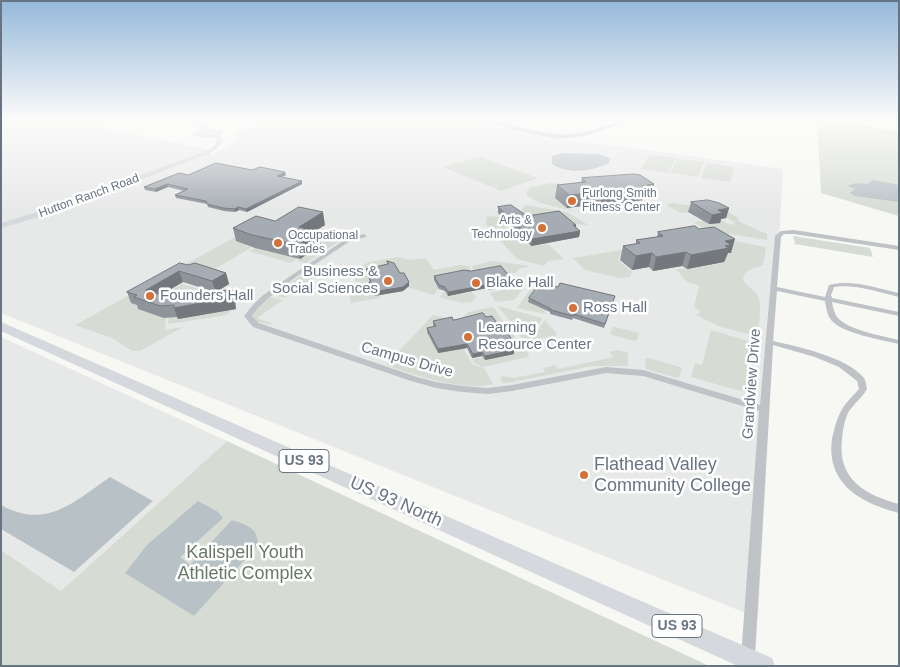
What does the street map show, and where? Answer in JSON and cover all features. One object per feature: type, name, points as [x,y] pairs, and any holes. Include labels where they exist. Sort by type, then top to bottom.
[{"type":"main road","name":"Hutton Ranch Road","points":[[1,224],[59,205],[203,151]]},
{"type":"main road","name":"Hutton Ranch Road","points":[[1,224],[65,206],[209,151]]},
{"type":"main road","name":"US 93 North","points":[[1,326],[756,662]]},
{"type":"street","name":"Grandview Drive","points":[[756,662],[764,409],[778,236],[783,232],[800,232],[899,248]]},
{"type":"street","name":"Campus Drive","points":[[364,236],[348,240],[265,298],[251,310],[248,316],[250,320],[256,325],[436,385],[488,391],[590,372],[624,371],[643,373],[764,409]]},
{"type":"street","points":[[899,295],[842,284],[829,288],[832,317],[840,324],[859,332],[899,342]]},
{"type":"street","points":[[774,288],[899,314]]},
{"type":"street","points":[[770,342],[824,359],[850,370],[861,380],[863,389],[851,402],[842,418],[835,452],[838,468],[853,486],[865,495],[878,502],[899,509]]},
{"type":"shaded area","name":"Flathead Valley Community College","points":[[1,151],[211,151],[209,153],[212,154],[218,151],[656,151],[783,169],[758,618],[1,313]]},
{"type":"shaded area","points":[[563,153],[598,154],[610,158],[609,163],[602,166],[588,170],[573,171],[552,164],[552,156]]},
{"type":"shaded area","points":[[873,180],[899,185],[899,202],[855,196],[850,193],[855,189],[847,186],[856,183],[867,184]]},
{"type":"shaded area","points":[[1,337],[227,441],[61,591],[1,550]]},
{"type":"shaded area","points":[[110,477],[153,501],[74,572],[1,529],[1,505],[17,512],[32,515],[46,514],[72,503]]},
{"type":"shaded area","points":[[198,501],[218,512],[223,518],[180,557],[190,565],[232,520],[246,525],[253,530],[256,534],[258,545],[194,616],[125,573],[147,545]]},
{"type":"green space","points":[[819,151],[899,151],[899,216],[821,193]]},
{"type":"green space","points":[[650,155],[676,158],[668,173],[641,169]]},
{"type":"green space","points":[[480,157],[538,178],[501,191],[443,167]]},
{"type":"green space","points":[[678,159],[704,162],[698,177],[670,173]]},
{"type":"green space","points":[[707,163],[734,167],[730,182],[701,178]]},
{"type":"green space","points":[[551,183],[560,184],[555,191],[567,207],[573,211],[540,203],[527,196],[526,192],[531,187]]},
{"type":"green space","points":[[672,203],[725,210],[737,217],[740,222],[767,234],[767,240],[705,230],[694,222],[718,218],[730,225],[736,223],[723,216],[710,213],[681,213],[666,205]]},
{"type":"green space","points":[[525,205],[567,212],[588,225],[534,221],[523,215],[521,211]]},
{"type":"green space","points":[[487,216],[500,217],[529,246],[548,244],[564,259],[548,261],[544,266],[517,259],[488,227],[486,223]]},
{"type":"green space","points":[[246,231],[246,246],[252,247],[215,269],[195,270],[174,281],[139,309],[166,317],[165,330],[183,327],[140,351],[132,351],[112,338],[75,325]]},
{"type":"green space","points":[[331,233],[339,236],[341,240],[306,263],[297,261],[331,236],[325,235]]},
{"type":"green space","points":[[793,236],[870,248],[873,257],[795,244]]},
{"type":"green space","points":[[713,237],[766,247],[763,265],[747,271],[743,277],[746,284],[758,296],[760,314],[756,336],[721,327],[696,315],[700,313],[700,310],[694,307],[699,286],[686,281],[676,269],[724,263],[721,255],[730,253]]},
{"type":"green space","points":[[255,248],[298,258],[291,263],[249,251]]},
{"type":"green space","points":[[622,250],[618,260],[632,272],[630,277],[620,278],[585,270],[573,258]]},
{"type":"green space","points":[[398,257],[410,260],[426,258],[434,270],[460,265],[469,266],[472,275],[434,281],[439,289],[433,295],[407,287],[409,285],[389,268],[351,275],[351,271],[369,262]]},
{"type":"green space","points":[[493,261],[531,266],[519,269],[515,273],[474,274],[472,266]]},
{"type":"green space","points":[[313,267],[349,277],[323,271],[285,298],[272,295]]},
{"type":"green space","points":[[366,272],[374,296],[379,295],[380,298],[351,303],[348,291],[357,283],[353,276]]},
{"type":"green space","points":[[545,282],[551,284],[534,305],[545,309],[545,314],[517,308],[534,284]]},
{"type":"green space","points":[[182,284],[215,294],[219,300],[153,301]]},
{"type":"green space","points":[[526,285],[514,300],[496,302],[490,293]]},
{"type":"green space","points":[[445,291],[448,296],[472,292],[476,297],[472,302],[462,303],[439,297]]},
{"type":"green space","points":[[270,297],[283,300],[257,318],[273,324],[270,325],[256,321],[252,315],[258,305]]},
{"type":"green space","points":[[498,306],[542,319],[529,339],[523,340]]},
{"type":"green space","points":[[493,307],[521,345],[520,347],[510,348],[506,342],[510,341],[461,319],[468,312]]},
{"type":"green space","points":[[232,309],[227,315],[168,324],[169,316],[178,317],[178,319]]},
{"type":"green space","points":[[433,315],[455,320],[436,330],[437,353],[463,348],[472,364],[484,368],[493,384],[468,386],[454,384],[425,378],[386,365]]},
{"type":"green space","points":[[545,320],[557,334],[556,336],[531,340]]},
{"type":"green space","points":[[613,327],[639,333],[637,340],[634,341],[612,335],[610,333]]},
{"type":"green space","points":[[711,330],[755,343],[751,394],[691,377],[695,363],[702,365]]},
{"type":"green space","points":[[524,348],[529,355],[528,357],[483,367],[474,363],[472,359],[483,357],[485,360],[513,354],[512,351]]},
{"type":"green space","points":[[618,350],[628,353],[628,366],[592,366],[507,383],[503,383],[500,378],[503,376],[513,378],[545,372],[543,368],[555,365],[558,369],[614,357],[609,352]]},
{"type":"green space","points":[[649,358],[680,367],[682,369],[679,377],[646,369],[645,359]]},
{"type":"green space","name":"Kalispell Youth Athletic Complex","points":[[227,441],[707,666],[1,666],[1,550],[61,591]]},
{"type":"building","points":[[216,163],[252,170],[260,167],[285,172],[277,176],[302,181],[246,209],[238,207],[235,209],[223,208],[207,204],[206,201],[175,195],[188,189],[167,184],[155,189],[144,187],[179,173],[188,175]]},
{"type":"building","points":[[640,175],[654,184],[642,186],[645,188],[602,194],[599,192],[569,195],[557,185],[586,182],[582,178]]},
{"type":"building","points":[[708,200],[729,208],[718,210],[723,213],[712,215],[691,202]]},
{"type":"building","name":"Arts & Technology","points":[[511,205],[527,216],[559,211],[576,225],[573,225],[580,231],[532,239],[498,207]]},
{"type":"building","points":[[299,207],[323,212],[299,227],[319,232],[298,245],[252,235],[233,228],[256,216],[275,221]]},
{"type":"building","points":[[695,226],[699,229],[714,227],[735,239],[725,241],[731,245],[725,246],[729,248],[691,255],[686,252],[656,257],[652,253],[636,256],[623,246],[640,243],[636,240],[663,236],[658,232]]},
{"type":"building","name":"Business & Social Sciences","points":[[387,261],[394,263],[400,273],[404,273],[409,282],[403,287],[373,292],[366,269],[388,264]]},
{"type":"building","points":[[180,263],[188,265],[195,263],[226,273],[212,281],[179,271],[146,290],[174,299],[232,289],[233,297],[174,308],[174,305],[160,306],[134,297],[137,295],[127,292]]},
{"type":"building","name":"Blake Hall","points":[[501,266],[514,282],[448,292],[445,287],[439,285],[434,276],[464,270],[471,271]]},
{"type":"building","name":"Ross Hall","points":[[540,283],[558,287],[560,283],[615,296],[605,324],[574,314],[573,316],[551,310],[529,298]]},
{"type":"building","name":"Learning Resource Center","points":[[483,313],[486,317],[492,316],[499,326],[503,326],[511,338],[506,339],[514,350],[485,356],[482,352],[473,354],[467,344],[438,349],[427,328],[436,326],[433,321],[452,317],[453,320]]},
{"type":"place","name":"Furlong Smith Fitness Center","points":[[572,201]]},
{"type":"place","name":"Arts & Technology","points":[[542,228]]},
{"type":"place","name":"Occupational Trades","points":[[278,243]]},
{"type":"place","name":"Business & Social Sciences","points":[[388,281]]},
{"type":"place","name":"Blake Hall","points":[[476,283]]},
{"type":"place","name":"Founders Hall","points":[[150,296]]},
{"type":"place","name":"Ross Hall","points":[[573,308]]},
{"type":"place","name":"Learning Resource Center","points":[[468,337]]},
{"type":"place","name":"Flathead Valley Community College","points":[[584,475]]}]
